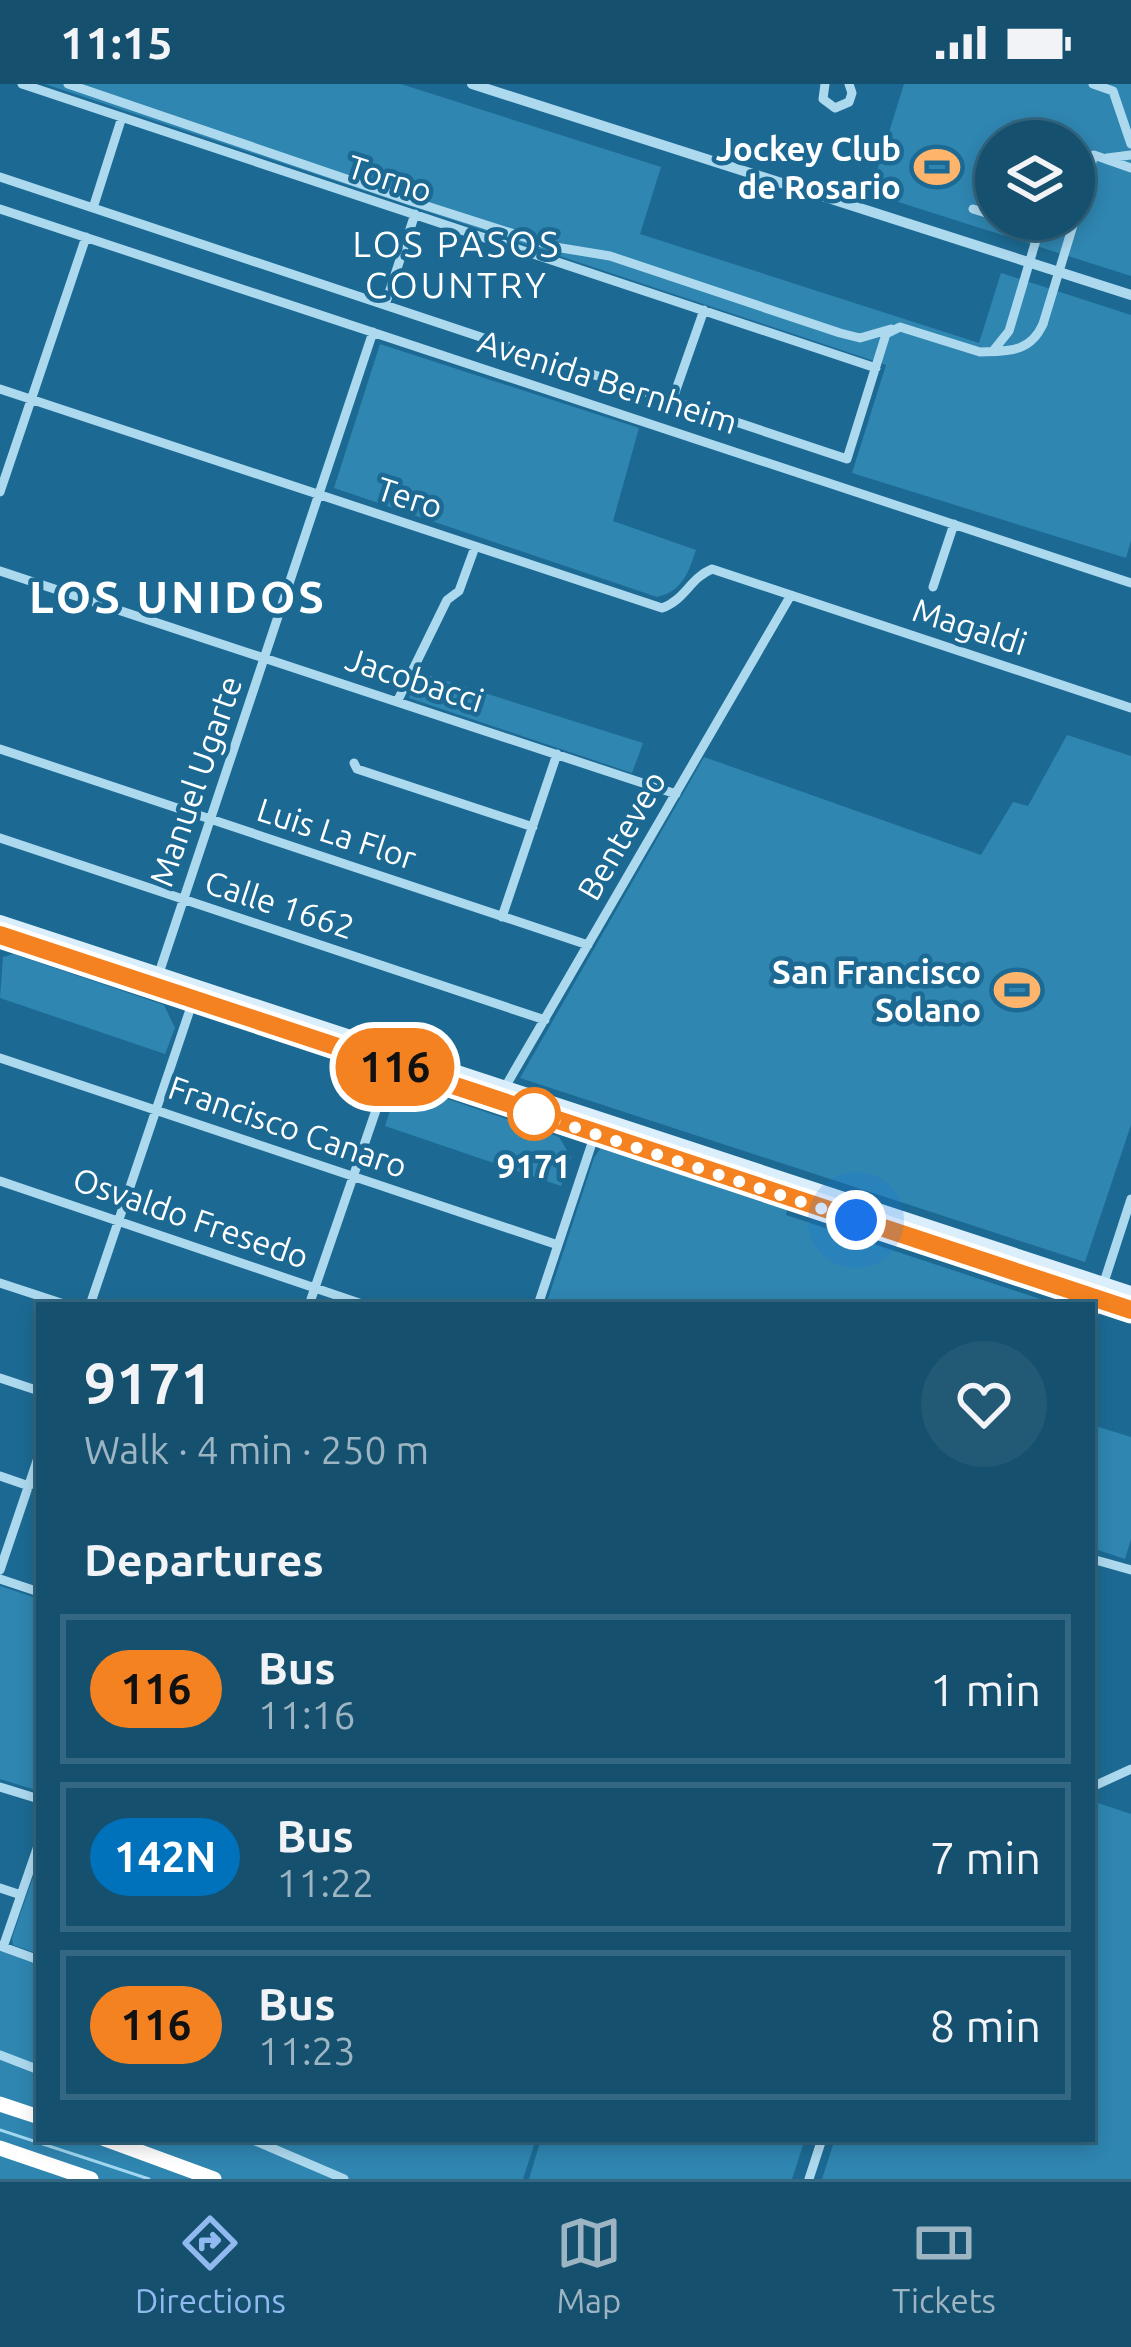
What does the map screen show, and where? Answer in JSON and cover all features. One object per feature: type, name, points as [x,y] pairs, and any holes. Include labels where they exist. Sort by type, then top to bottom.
[{"type":"highway","points":[[0,2104],[36,2116]]},
{"type":"highway","points":[[113,2142],[214,2179]]},
{"type":"highway","points":[[0,2149],[91,2179]]},
{"type":"main road","points":[[2,932],[196,993],[393,1059],[497,1101],[1131,1310]]},
{"type":"main road","points":[[393,1059],[505,1088],[1131,1292]]},
{"type":"street","name":"Torno","points":[[22,84],[876,368]]},
{"type":"street","points":[[68,84],[555,247],[610,256],[860,338],[900,327],[980,352],[1019,350],[1036,339],[1067,240]]},
{"type":"street","points":[[472,84],[1131,295]]},
{"type":"street","points":[[825,84],[826,103],[840,108],[851,98],[849,84]]},
{"type":"street","points":[[1093,84],[1113,91],[1131,144]]},
{"type":"street","points":[[93,208],[122,117]]},
{"type":"street","points":[[1095,155],[1131,168]]},
{"type":"street","points":[[1103,158],[1131,155]]},
{"type":"street","points":[[0,177],[847,459],[886,334],[892,328]]},
{"type":"street","name":"Avenida Bernheim","points":[[0,208],[1131,583]]},
{"type":"street","points":[[385,305],[415,214]]},
{"type":"street","points":[[1,484],[86,237]]},
{"type":"street","points":[[993,351],[1009,331],[1036,240]]},
{"type":"street","points":[[672,400],[704,310]]},
{"type":"street","name":"Manuel Ugarte","points":[[156,980],[373,332]]},
{"type":"street","name":"Tero","points":[[0,389],[662,608],[679,602],[698,574],[712,569],[791,595]]},
{"type":"street","points":[[933,587],[954,524]]},
{"type":"street","points":[[397,701],[447,600],[459,591],[476,547]]},
{"type":"street","name":"Jacobacci","points":[[0,571],[676,794]]},
{"type":"street","name":"Magaldi","points":[[791,595],[1131,708]]},
{"type":"street","name":"Benteveo","points":[[497,1101],[791,595]]},
{"type":"street","name":"Luis La Flor","points":[[0,749],[588,945]]},
{"type":"street","points":[[502,917],[557,754]]},
{"type":"street","points":[[354,763],[357,769],[533,826]]},
{"type":"street","name":"Calle 1662","points":[[0,838],[544,1020]]},
{"type":"street","points":[[91,1302],[196,993]]},
{"type":"street","name":"Francisco Canaro","points":[[0,1058],[558,1245]]},
{"type":"street","points":[[310,1302],[393,1059]]},
{"type":"street","points":[[539,1302],[600,1120]]},
{"type":"street","name":"Osvaldo Fresedo","points":[[0,1181],[356,1302]]},
{"type":"street","points":[[847,1201],[852,1184]]},
{"type":"street","points":[[1095,1309],[1131,1199]]},
{"type":"street","points":[[0,1283],[58,1302]]},
{"type":"street","points":[[0,1378],[36,1390]]},
{"type":"street","points":[[36,1463],[0,1574],[36,1591]]},
{"type":"street","points":[[0,1476],[28,1486]]},
{"type":"street","points":[[1095,1560],[1131,1570]]},
{"type":"street","points":[[1095,1786],[1131,1769]]},
{"type":"street","points":[[0,1786],[36,1798]]},
{"type":"street","points":[[36,1852],[1,1947],[36,1959]]},
{"type":"street","points":[[0,1888],[21,1895]]},
{"type":"street","points":[[0,2055],[36,2069]]},
{"type":"street","points":[[258,2142],[344,2179]]},
{"type":"street","points":[[809,2179],[821,2142]]},
{"type":"shaded area","points":[[45,84],[401,84],[661,167],[640,234],[979,343],[1001,273],[1131,315],[1131,541],[1126,558],[852,473],[886,365]]},
{"type":"shaded area","name":"Jockey Club de Rosario","points":[[904,84],[1131,84],[1131,276],[1018,240],[1095,240],[1095,120],[975,120],[975,226],[870,193]]},
{"type":"shaded area","points":[[380,344],[639,428],[613,521],[696,550],[683,580],[657,597],[334,488]]},
{"type":"shaded area","points":[[418,672],[643,743],[632,773],[409,698]]},
{"type":"shaded area","points":[[1067,735],[1131,756],[1131,1125],[1085,1262],[520,1078],[704,757],[981,855],[1013,802],[1028,806]]},
{"type":"shaded area","points":[[13,954],[164,1005],[175,1028],[165,1054],[0,998],[3,957]]},
{"type":"shaded area","points":[[409,1086],[559,1137],[571,1157],[561,1186],[385,1126],[396,1092]]},
{"type":"shaded area","points":[[602,1146],[788,1206],[786,1215],[1049,1302],[547,1302]]},
{"type":"shaded area","points":[[1095,1426],[1131,1437],[1131,1539],[1125,1559],[1095,1549]]},
{"type":"shaded area","points":[[0,1586],[36,1598],[36,1790],[0,1779]]},
{"type":"shaded area","points":[[1095,1802],[1131,1814],[1131,2179],[822,2179],[834,2142],[1095,2142]]},
{"type":"shaded area","points":[[36,1869],[36,1953],[13,1945]]},
{"type":"shaded area","points":[[0,1946],[36,1959],[36,2142],[535,2142],[523,2179],[0,2179]]},
{"type":"shaded area","points":[[540,2142],[804,2142],[792,2179],[529,2179]]},
{"type":"waterway","points":[[0,2130],[36,2142]]},
{"type":"waterway","points":[[36,2142],[149,2179]]},
{"type":"bus line","name":"116","points":[[0,935],[1131,1310]]},
{"type":"place","name":"Jockey Club de Rosario","points":[[937,167]]},
{"type":"place","name":"San Francisco Solano","points":[[1017,990]]},
{"type":"place","name":"9171","points":[[534,1114]]},
{"type":"district","name":"LOS PASOS COUNTRY","points":[[457,264]]},
{"type":"district","name":"LOS UNIDOS","points":[[178,596]]},
{"type":"route","points":[[534,1114],[856,1220]]}]
